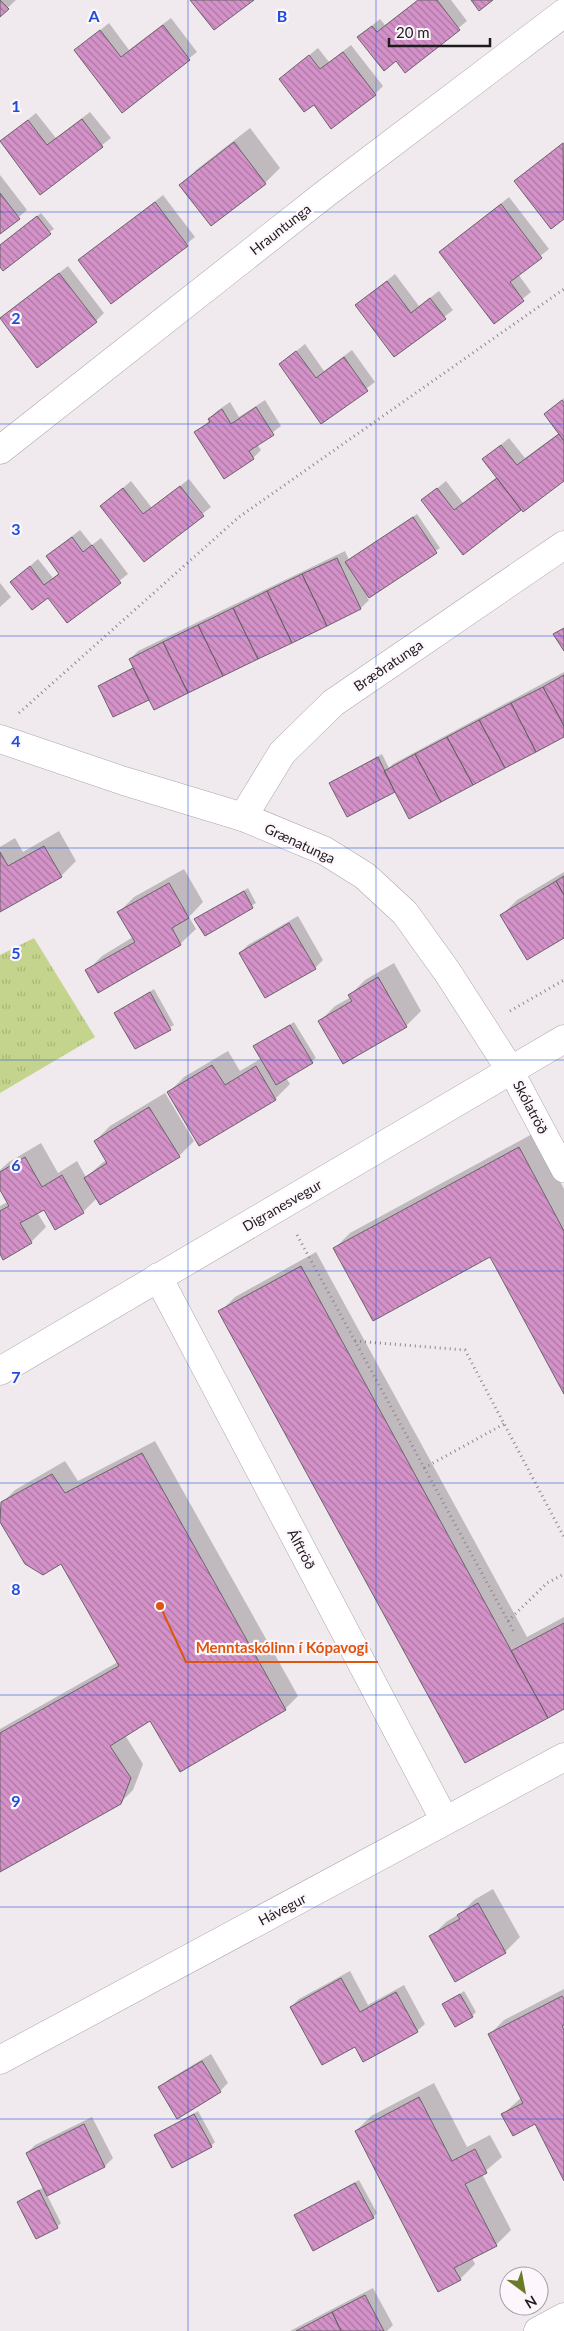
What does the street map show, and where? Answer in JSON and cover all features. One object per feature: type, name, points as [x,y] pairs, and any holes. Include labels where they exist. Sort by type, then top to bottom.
[{"type":"street","name":"Hrauntunga","points":[[0,450],[325,194],[564,13]]},
{"type":"street","name":"Bræðratunga","points":[[243,817],[282,753],[332,703],[564,545]]},
{"type":"street","name":"Grænatunga","points":[[0,739],[124,781],[243,817],[325,851],[365,876],[405,913],[448,973],[511,1070]]},
{"type":"street","name":"Digranesvegur","points":[[0,1371],[564,1039]]},
{"type":"street","name":"Skólatröð","points":[[511,1070],[564,1170]]},
{"type":"street","name":"Álftröð","points":[[158,1278],[445,1821]]},
{"type":"street","name":"Hávegur","points":[[0,2060],[564,1758]]},
{"type":"street","points":[[538,2331],[564,2317]]},
{"type":"path","points":[[15,716],[239,517],[564,289]]},
{"type":"path","points":[[510,1011],[564,980]]},
{"type":"path","points":[[296,1235],[514,1632]]},
{"type":"path","points":[[354,1341],[465,1350],[564,1537]]},
{"type":"path","points":[[424,1468],[504,1424]]},
{"type":"path","points":[[508,1621],[547,1583],[564,1574]]},
{"type":"green space","points":[[34,938],[95,1037],[0,1093],[0,955]]},
{"type":"building","points":[[0,0],[9,9],[0,17]]},
{"type":"building","points":[[190,0],[254,0],[214,30]]},
{"type":"building","points":[[418,0],[437,0],[460,30],[405,73],[396,61],[384,71],[357,37],[372,26],[377,32]]},
{"type":"building","points":[[471,0],[493,0],[479,11]]},
{"type":"building","points":[[163,25],[190,60],[122,113],[74,50],[100,30],[121,57]]},
{"type":"building","points":[[343,52],[376,95],[331,129],[314,105],[304,112],[279,79],[309,55],[320,69]]},
{"type":"building","points":[[82,119],[103,147],[40,195],[0,141],[28,120],[47,145]]},
{"type":"building","points":[[234,142],[266,184],[211,226],[179,185]]},
{"type":"building","points":[[563,143],[564,219],[551,229],[514,181]]},
{"type":"building","points":[[0,193],[20,219],[0,234]]},
{"type":"building","points":[[155,202],[188,246],[111,304],[78,260]]},
{"type":"building","points":[[501,204],[542,258],[510,282],[524,301],[494,324],[439,252]]},
{"type":"building","points":[[37,216],[51,234],[3,271],[0,267],[0,245]]},
{"type":"building","points":[[59,273],[97,322],[37,368],[0,318]]},
{"type":"building","points":[[387,281],[411,313],[430,298],[446,319],[394,357],[355,305]]},
{"type":"building","points":[[296,351],[316,378],[344,357],[368,391],[321,424],[279,364]]},
{"type":"building","points":[[562,400],[564,403],[564,441],[544,414]]},
{"type":"building","points":[[256,407],[274,435],[249,451],[254,459],[224,479],[194,432],[210,422],[208,419],[222,409],[231,424]]},
{"type":"building","points":[[559,434],[564,441],[564,481],[523,512],[482,459],[501,445],[517,465]]},
{"type":"building","points":[[497,478],[521,510],[463,555],[421,500],[437,488],[454,510]]},
{"type":"building","points":[[180,486],[204,516],[144,562],[100,506],[123,488],[143,514]]},
{"type":"building","points":[[413,517],[437,553],[369,598],[345,562]]},
{"type":"building","points":[[72,537],[83,552],[92,545],[121,583],[67,623],[48,598],[32,610],[10,582],[30,566],[44,585],[59,574],[46,556]]},
{"type":"building","points":[[337,558],[361,609],[327,626],[302,574]]},
{"type":"building","points":[[302,574],[327,626],[292,643],[267,591]]},
{"type":"building","points":[[267,591],[292,643],[258,659],[233,608]]},
{"type":"building","points":[[233,608],[258,659],[223,676],[198,625]]},
{"type":"building","points":[[198,625],[223,676],[188,693],[163,642]]},
{"type":"building","points":[[564,628],[564,651],[553,634]]},
{"type":"building","points":[[163,642],[188,693],[154,710],[129,659]]},
{"type":"building","points":[[133,668],[149,700],[113,717],[98,686]]},
{"type":"building","points":[[564,675],[564,726],[543,687]]},
{"type":"building","points":[[543,687],[564,726],[564,737],[536,752],[511,703]]},
{"type":"building","points":[[511,703],[536,752],[505,768],[479,720]]},
{"type":"building","points":[[479,720],[505,768],[473,785],[447,737]]},
{"type":"building","points":[[447,737],[473,785],[441,802],[415,754]]},
{"type":"building","points":[[415,754],[441,802],[409,819],[384,771]]},
{"type":"building","points":[[378,757],[395,792],[347,817],[329,783]]},
{"type":"building","points":[[44,846],[62,877],[0,912],[0,852],[8,866]]},
{"type":"building","points":[[564,876],[564,895],[556,881]]},
{"type":"building","points":[[556,881],[564,895],[564,938],[527,960],[500,915]]},
{"type":"building","points":[[169,883],[189,918],[172,928],[181,945],[98,993],[85,970],[135,942],[117,912]]},
{"type":"building","points":[[244,891],[253,908],[205,936],[194,919]]},
{"type":"building","points":[[289,923],[316,969],[265,998],[239,953]]},
{"type":"building","points":[[378,977],[407,1027],[343,1064],[318,1021],[352,1001],[348,995]]},
{"type":"building","points":[[150,992],[171,1030],[135,1049],[114,1013]]},
{"type":"building","points":[[290,1025],[313,1063],[276,1085],[253,1046]]},
{"type":"building","points":[[212,1065],[225,1085],[256,1066],[276,1100],[199,1146],[167,1092]]},
{"type":"building","points":[[149,1107],[180,1157],[100,1205],[84,1178],[107,1163],[94,1141]]},
{"type":"building","points":[[519,1147],[564,1231],[564,1394],[490,1257],[373,1321],[333,1248]]},
{"type":"building","points":[[25,1157],[42,1187],[62,1175],[84,1213],[55,1230],[44,1210],[20,1223],[32,1243],[3,1260],[0,1254],[0,1211],[9,1206],[0,1190],[0,1172]]},
{"type":"building","points":[[301,1266],[548,1718],[465,1763],[218,1311]]},
{"type":"building","points":[[142,1453],[286,1710],[180,1772],[150,1721],[110,1746],[131,1778],[121,1804],[0,1872],[0,1733],[119,1666],[61,1564],[43,1575],[25,1564],[0,1522],[1,1502],[52,1474],[65,1493]]},
{"type":"building","points":[[564,1623],[564,1709],[548,1718],[511,1651]]},
{"type":"building","points":[[478,1903],[506,1953],[455,1982],[429,1936],[460,1919],[457,1915]]},
{"type":"building","points":[[341,1978],[360,2012],[396,1992],[418,2032],[363,2062],[355,2047],[322,2065],[290,2007]]},
{"type":"building","points":[[460,1994],[473,2017],[455,2027],[442,2004]]},
{"type":"building","points":[[562,1996],[564,1999],[564,2025],[562,2026],[564,2030],[564,2181],[535,2124],[513,2136],[501,2114],[523,2103],[488,2034]]},
{"type":"building","points":[[202,2061],[221,2092],[177,2119],[158,2087]]},
{"type":"building","points":[[419,2097],[452,2161],[475,2149],[487,2173],[465,2184],[497,2246],[454,2268],[461,2280],[438,2292],[355,2131]]},
{"type":"building","points":[[194,2114],[212,2147],[172,2168],[154,2135]]},
{"type":"building","points":[[84,2124],[105,2167],[47,2196],[26,2153]]},
{"type":"building","points":[[355,2183],[374,2218],[313,2251],[294,2215]]},
{"type":"building","points":[[39,2190],[58,2228],[36,2239],[17,2202]]},
{"type":"building","points":[[365,2295],[384,2331],[341,2331],[332,2312]]},
{"type":"building","points":[[332,2312],[341,2331],[296,2331]]},
{"type":"place","name":"Menntaskólinn í Kópavogi","points":[[160,1606]]}]
